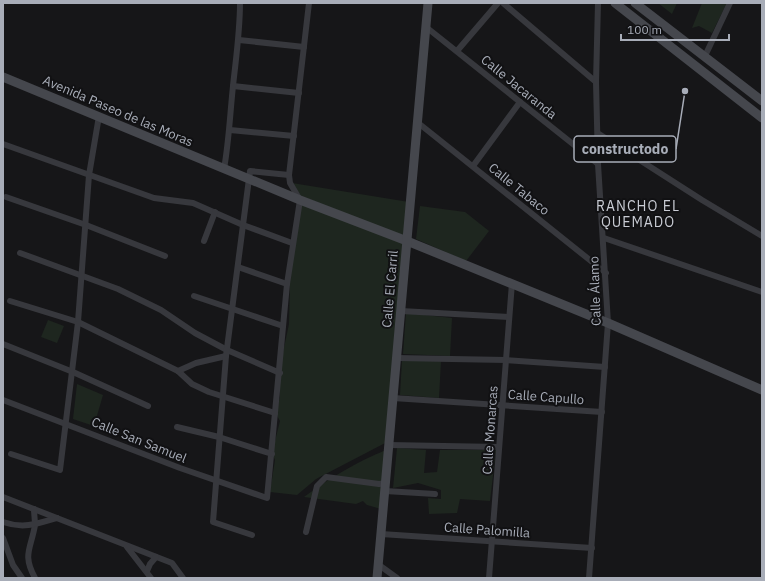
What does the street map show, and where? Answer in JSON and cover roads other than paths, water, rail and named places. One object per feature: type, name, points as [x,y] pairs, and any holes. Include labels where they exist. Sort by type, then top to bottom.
[{"type":"main road","name":"Calle El Carril","points":[[377,578],[428,3]]},
{"type":"main road","points":[[616,3],[762,118]]},
{"type":"main road","points":[[635,3],[762,101]]},
{"type":"main road","name":"Avenida Paseo de las Moras","points":[[3,76],[300,200],[512,283],[762,390]]},
{"type":"street","points":[[224,169],[230,130],[233,86],[239,40],[240,3]]},
{"type":"street","points":[[177,427],[272,454],[287,284],[292,243],[300,200],[290,183],[289,175],[304,47],[307,3]]},
{"type":"street","points":[[457,51],[498,3]]},
{"type":"street","points":[[503,3],[596,82]]},
{"type":"street","name":"Calle Álamo","points":[[589,578],[608,323],[604,238],[598,164],[599,134],[596,82],[598,3]]},
{"type":"street","points":[[705,56],[730,3]]},
{"type":"street","name":"Calle Jacaranda","points":[[426,27],[598,164]]},
{"type":"street","points":[[239,40],[304,47]]},
{"type":"street","points":[[233,86],[299,93]]},
{"type":"street","points":[[473,166],[520,102]]},
{"type":"street","points":[[11,454],[60,470],[67,424],[78,322],[89,175],[98,116]]},
{"type":"street","name":"Calle Tabaco","points":[[417,122],[606,273]]},
{"type":"street","points":[[230,130],[294,136]]},
{"type":"street","points":[[599,134],[702,200],[762,236]]},
{"type":"street","points":[[3,144],[154,198],[193,203],[243,225],[292,243]]},
{"type":"street","points":[[252,535],[213,522],[219,438],[224,398],[226,353],[250,171],[289,175]]},
{"type":"street","points":[[6,197],[86,225],[165,256]]},
{"type":"street","points":[[204,241],[215,212]]},
{"type":"street","points":[[604,238],[762,292]]},
{"type":"street","points":[[20,253],[118,289],[161,310],[226,353],[280,372]]},
{"type":"street","points":[[238,267],[287,284]]},
{"type":"street","name":"Calle Monarcas","points":[[489,578],[512,283]]},
{"type":"street","points":[[194,296],[283,326]]},
{"type":"street","points":[[10,301],[78,322],[178,371],[192,384],[224,398],[275,413]]},
{"type":"street","points":[[401,311],[509,316]]},
{"type":"street","points":[[3,344],[73,372],[148,406]]},
{"type":"street","points":[[178,371],[226,353]]},
{"type":"street","points":[[397,358],[506,360],[605,367]]},
{"type":"street","name":"Calle Capullo","points":[[393,398],[602,412]]},
{"type":"street","name":"Calle San Samuel","points":[[3,400],[216,481],[267,498],[272,454]]},
{"type":"street","points":[[389,444],[499,447]]},
{"type":"street","points":[[306,532],[317,486],[326,477],[435,494]]},
{"type":"street","points":[[3,497],[172,563],[183,578]]},
{"type":"street","points":[[34,509],[35,524],[27,553],[31,570],[35,578]]},
{"type":"street","points":[[3,522],[15,526],[35,524],[57,518]]},
{"type":"street","name":"Calle Palomilla","points":[[381,534],[592,548]]},
{"type":"street","points":[[3,538],[13,565],[22,578]]},
{"type":"street","points":[[126,546],[152,578]]},
{"type":"street","points":[[147,571],[150,564],[156,557]]},
{"type":"street","points":[[378,565],[397,578]]},
{"type":"place","name":"constructodo","points":[[685,91]]},
{"type":"district","name":"RANCHO EL QUEMADO","points":[[638,214]]}]
